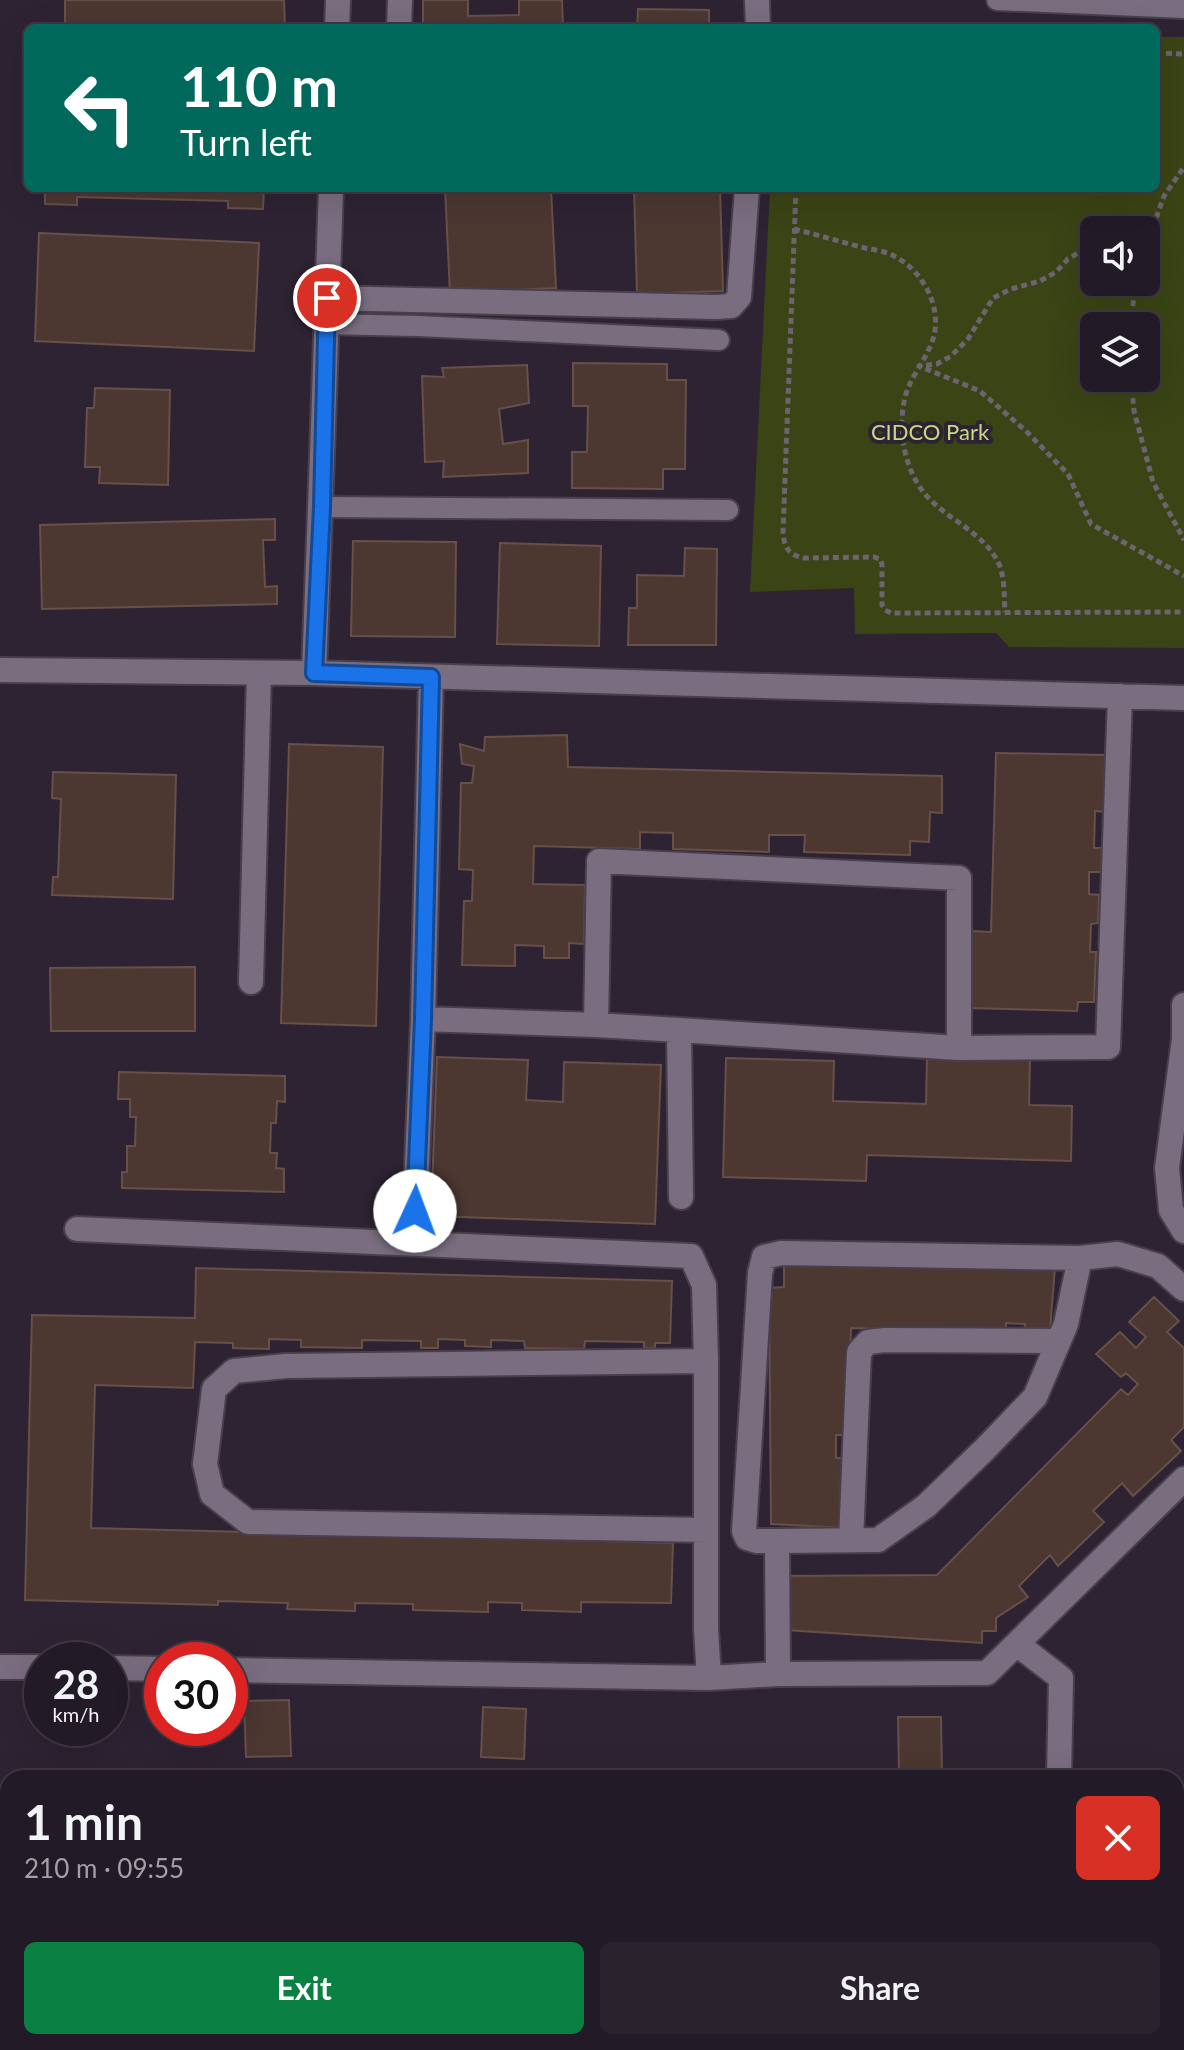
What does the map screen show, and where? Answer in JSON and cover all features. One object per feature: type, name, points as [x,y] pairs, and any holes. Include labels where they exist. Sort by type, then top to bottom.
[{"type":"street","points":[[337,24],[338,0]]},
{"type":"street","points":[[399,24],[400,0]]},
{"type":"street","points":[[757,0],[758,24]]},
{"type":"street","points":[[314,673],[331,192]]},
{"type":"street","points":[[327,298],[731,306],[739,297],[747,192]]},
{"type":"street","points":[[0,670],[314,673],[1184,698]]},
{"type":"street","points":[[251,982],[259,673]]},
{"type":"street","points":[[415,1211],[431,677]]},
{"type":"street","points":[[423,1019],[596,1025],[959,1048],[1108,1047],[1120,696]]},
{"type":"street","points":[[596,1025],[599,861],[959,878],[959,1048]]},
{"type":"street","points":[[1184,1005],[1184,1040],[1167,1168],[1171,1210],[1184,1231]]},
{"type":"street","points":[[679,1030],[681,1197]]},
{"type":"street","points":[[77,1229],[691,1256],[704,1285],[706,1640],[709,1678]]},
{"type":"street","points":[[1080,1258],[1066,1324],[1035,1397],[926,1506],[878,1540],[757,1541],[747,1538],[744,1531],[760,1273],[764,1257],[781,1253],[1080,1258],[1118,1254],[1158,1266],[1184,1289]]},
{"type":"street","points":[[851,1540],[859,1352],[868,1342],[1058,1341]]},
{"type":"street","points":[[706,1361],[286,1366],[234,1371],[214,1389],[205,1464],[212,1494],[248,1522],[706,1530]]},
{"type":"street","points":[[248,1670],[709,1678],[778,1674],[987,1673],[1184,1479]]},
{"type":"street","points":[[777,1541],[778,1674]]},
{"type":"street","points":[[1017,1644],[1061,1678],[1059,1770]]},
{"type":"street","points":[[0,1667],[24,1667]]},
{"type":"lane","points":[[997,0],[1184,8]]},
{"type":"lane","points":[[325,324],[719,340]]},
{"type":"lane","points":[[322,507],[728,510]]},
{"type":"path","points":[[1160,53],[1184,54]]},
{"type":"path","points":[[1157,216],[1164,196],[1184,167]]},
{"type":"path","points":[[796,192],[783,532],[788,551],[804,558],[880,559],[882,605],[891,613],[1184,612]]},
{"type":"path","points":[[794,229],[893,255],[912,268],[928,289],[936,328],[931,344],[910,381],[904,403],[902,428],[906,457],[916,481],[931,502],[989,547],[1000,566],[1005,612]]},
{"type":"path","points":[[919,366],[937,364],[951,356],[968,339],[993,298],[1040,281],[1080,252]]},
{"type":"path","points":[[919,366],[980,391],[1026,431],[1068,474],[1091,524],[1184,576]]},
{"type":"path","points":[[1132,392],[1134,411],[1153,482],[1184,540]]},
{"type":"green space","name":"CIDCO Park","points":[[1160,37],[1184,37],[1184,648],[1009,647],[996,633],[855,634],[854,588],[750,592],[770,192],[1160,192]]},
{"type":"building","points":[[65,0],[284,0],[285,24],[65,24]]},
{"type":"building","points":[[423,0],[468,0],[468,16],[519,15],[519,0],[562,0],[563,24],[423,24]]},
{"type":"building","points":[[638,9],[709,10],[709,24],[637,24]]},
{"type":"building","points":[[45,192],[264,192],[263,209],[228,208],[228,201],[77,197],[77,205],[45,204]]},
{"type":"building","points":[[445,192],[551,192],[556,288],[450,293]]},
{"type":"building","points":[[634,192],[720,192],[723,291],[637,294]]},
{"type":"building","points":[[39,233],[259,243],[254,351],[35,341]]},
{"type":"building","points":[[573,363],[667,364],[667,380],[686,380],[685,469],[663,469],[663,489],[572,488],[572,452],[587,452],[588,406],[573,406]]},
{"type":"building","points":[[527,365],[529,403],[499,409],[503,444],[528,440],[528,473],[443,477],[444,461],[425,462],[422,376],[444,377],[442,368]]},
{"type":"building","points":[[95,388],[170,390],[168,485],[99,483],[100,467],[85,467],[87,408],[94,408]]},
{"type":"building","points":[[275,519],[275,540],[263,540],[265,587],[277,586],[277,604],[42,609],[40,525]]},
{"type":"building","points":[[353,541],[456,542],[455,637],[351,636]]},
{"type":"building","points":[[500,543],[601,546],[599,646],[497,644]]},
{"type":"building","points":[[685,548],[717,549],[716,645],[628,645],[629,608],[637,608],[637,575],[684,576]]},
{"type":"building","points":[[567,735],[568,767],[942,776],[942,813],[930,812],[929,842],[910,841],[910,855],[804,852],[805,835],[769,835],[769,852],[673,849],[673,833],[640,832],[640,849],[534,846],[533,884],[585,885],[584,944],[569,943],[569,958],[544,958],[544,946],[515,945],[515,966],[462,965],[464,901],[472,901],[473,870],[459,869],[461,783],[472,783],[474,766],[462,764],[460,744],[484,751],[485,737]]},
{"type":"building","points":[[289,744],[383,747],[376,1026],[281,1023]]},
{"type":"building","points":[[996,753],[1106,755],[1105,812],[1095,811],[1094,848],[1102,848],[1101,872],[1089,872],[1089,894],[1099,895],[1098,923],[1091,924],[1090,952],[1096,952],[1094,1002],[1078,1002],[1077,1011],[969,1008],[972,931],[991,932]]},
{"type":"building","points":[[53,772],[176,775],[173,899],[52,895],[53,877],[58,877],[61,799],[52,798]]},
{"type":"building","points":[[195,967],[195,1031],[51,1031],[50,968]]},
{"type":"building","points":[[927,1056],[1030,1059],[1029,1105],[1072,1106],[1071,1161],[867,1155],[866,1181],[723,1177],[726,1058],[834,1061],[833,1101],[926,1104]]},
{"type":"building","points":[[437,1057],[528,1060],[526,1100],[563,1102],[564,1062],[661,1065],[655,1224],[431,1216]]},
{"type":"building","points":[[119,1072],[285,1076],[285,1102],[277,1101],[276,1123],[271,1123],[270,1153],[277,1153],[276,1168],[284,1169],[284,1192],[122,1188],[122,1172],[127,1172],[127,1146],[135,1146],[136,1117],[130,1117],[130,1099],[118,1099]]},
{"type":"building","points":[[784,1265],[1055,1267],[1050,1330],[1024,1332],[1025,1324],[1006,1323],[1006,1332],[851,1328],[848,1435],[836,1435],[836,1458],[848,1458],[846,1528],[771,1524],[769,1288],[784,1287]]},
{"type":"building","points":[[196,1268],[672,1281],[670,1343],[655,1343],[655,1348],[644,1348],[644,1342],[585,1341],[584,1349],[525,1348],[524,1341],[491,1340],[491,1347],[465,1346],[465,1340],[438,1339],[438,1348],[421,1348],[421,1341],[362,1340],[362,1348],[301,1347],[301,1340],[269,1339],[269,1349],[233,1348],[233,1343],[195,1342],[193,1388],[95,1385],[91,1528],[673,1543],[671,1603],[581,1602],[581,1612],[522,1610],[522,1603],[488,1602],[488,1612],[413,1610],[413,1604],[355,1603],[355,1611],[287,1609],[288,1603],[218,1601],[218,1605],[25,1600],[32,1315],[195,1318]]},
{"type":"building","points":[[1154,1297],[1179,1321],[1167,1332],[1184,1348],[1184,1427],[1171,1440],[1181,1451],[1133,1496],[1122,1483],[1093,1511],[1104,1522],[1058,1566],[1050,1555],[1019,1586],[1028,1597],[996,1618],[996,1631],[982,1631],[982,1643],[786,1630],[785,1576],[937,1575],[1121,1389],[1128,1395],[1138,1384],[1126,1373],[1121,1377],[1096,1354],[1120,1332],[1136,1348],[1146,1337],[1129,1322]]},
{"type":"building","points":[[289,1700],[291,1756],[246,1757],[248,1701]]},
{"type":"building","points":[[483,1707],[526,1709],[524,1759],[481,1757]]},
{"type":"building","points":[[898,1717],[941,1717],[942,1770],[899,1770]]},
{"type":"route","points":[[327,298],[314,673],[431,677],[415,1211]]}]
